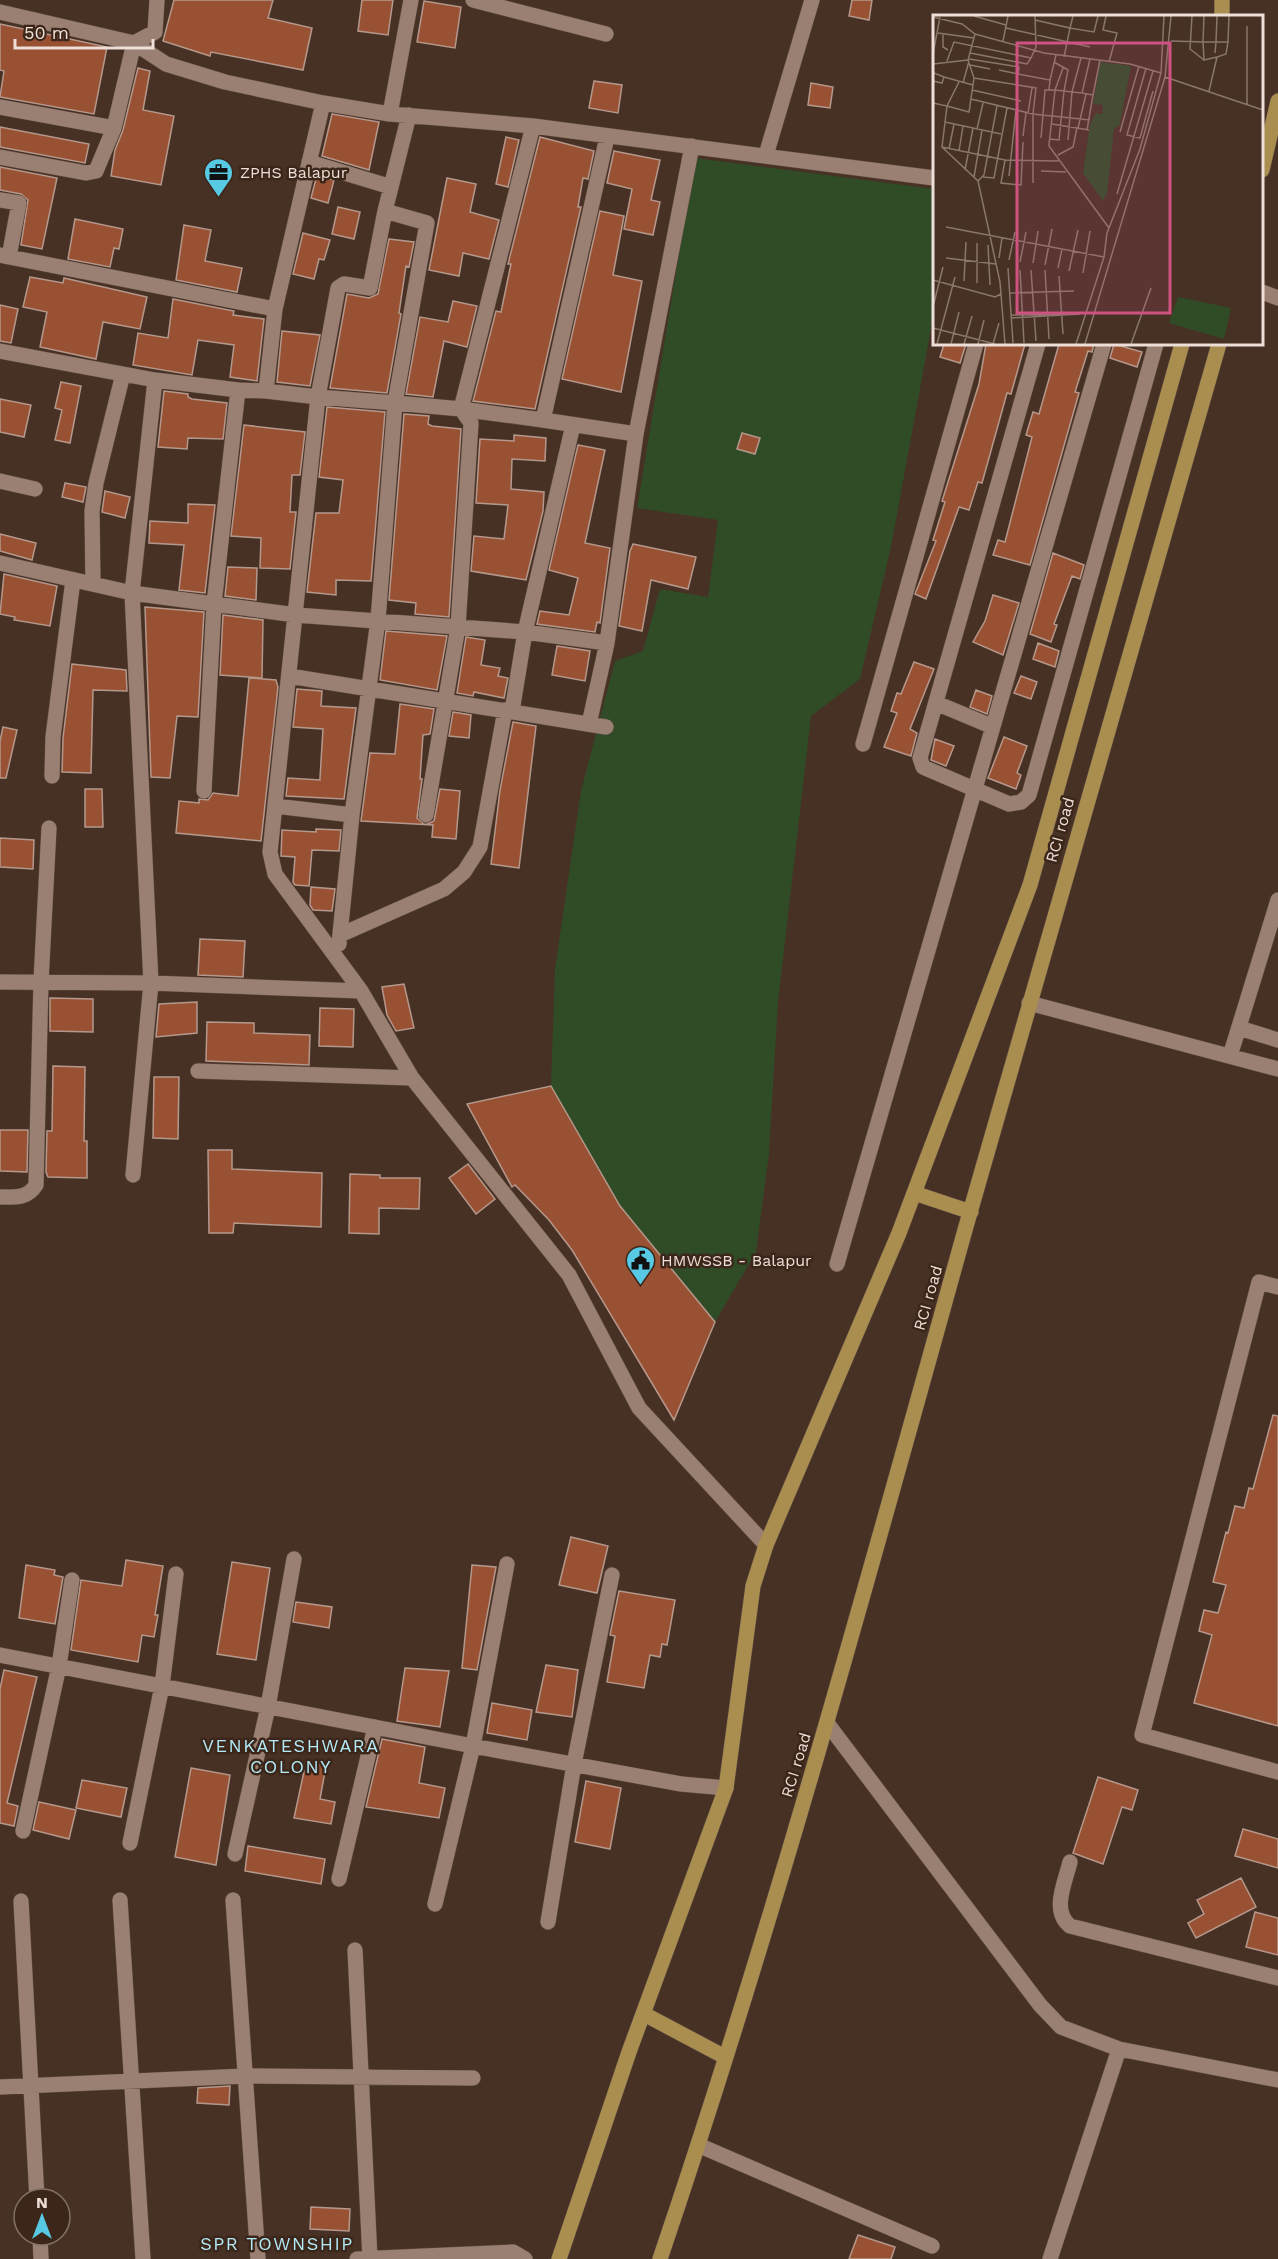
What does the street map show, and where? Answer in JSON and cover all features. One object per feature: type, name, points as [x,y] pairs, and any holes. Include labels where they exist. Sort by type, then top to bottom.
[{"type":"main road","points":[[1263,166],[1278,101]]},
{"type":"main road","points":[[559,2259],[726,1788],[753,1586],[766,1545],[914,1193],[1030,885],[1182,345]]},
{"type":"main road","name":"RCI road","points":[[660,2259],[698,2145],[827,1723],[1029,1003],[1219,345]]},
{"type":"main road","points":[[914,1193],[971,1212]]},
{"type":"main road","points":[[644,2014],[725,2056]]},
{"type":"street","points":[[0,157],[86,173],[96,171],[114,128],[134,43],[155,32],[157,0]]},
{"type":"street","points":[[390,114],[411,0]]},
{"type":"street","points":[[473,0],[606,34]]},
{"type":"street","points":[[766,155],[812,0]]},
{"type":"street","points":[[0,12],[134,43],[166,64],[225,82],[323,104],[390,114],[533,126],[933,178]]},
{"type":"street","points":[[266,392],[275,309],[323,104]]},
{"type":"street","points":[[0,107],[114,128]]},
{"type":"street","points":[[409,115],[370,288],[344,284],[338,288],[318,397],[270,852],[271,865],[275,874],[361,991],[412,1078],[569,1275],[639,1408],[766,1545]]},
{"type":"street","points":[[426,815],[458,627],[471,423],[461,409],[533,126]]},
{"type":"street","points":[[543,420],[607,137]]},
{"type":"street","points":[[589,724],[607,643],[636,434],[692,146]]},
{"type":"street","points":[[309,162],[391,187]]},
{"type":"street","points":[[0,200],[19,203],[5,256],[275,309]]},
{"type":"street","points":[[338,959],[352,815],[378,620],[395,403],[427,223],[386,211]]},
{"type":"street","points":[[1263,292],[1278,298]]},
{"type":"street","points":[[863,744],[976,345]]},
{"type":"street","points":[[1038,345],[920,759],[923,767],[1009,804],[1021,802],[1029,795],[1156,345]]},
{"type":"street","points":[[837,1264],[1104,345]]},
{"type":"street","points":[[0,351],[155,380],[238,390],[461,409],[636,434]]},
{"type":"street","points":[[93,584],[92,511],[96,483],[123,374]]},
{"type":"street","points":[[134,1175],[151,983],[132,593],[155,380]]},
{"type":"street","points":[[204,791],[214,604],[238,390]]},
{"type":"street","points":[[340,935],[444,889],[464,872],[480,847],[525,632],[573,425]]},
{"type":"street","points":[[0,481],[35,489]]},
{"type":"street","points":[[0,563],[132,593],[296,615],[525,632],[607,643]]},
{"type":"street","points":[[52,776],[53,737],[73,580]]},
{"type":"street","points":[[289,676],[606,727]]},
{"type":"street","points":[[936,703],[992,726]]},
{"type":"street","points":[[275,806],[352,815]]},
{"type":"street","points":[[0,1197],[20,1198],[32,1192],[36,1185],[41,981],[49,828]]},
{"type":"street","points":[[1230,1056],[1278,900]]},
{"type":"street","points":[[0,982],[151,983],[361,991]]},
{"type":"street","points":[[1029,1003],[1278,1069]]},
{"type":"street","points":[[1239,1028],[1278,1040]]},
{"type":"street","points":[[198,1071],[412,1078]]},
{"type":"street","points":[[1278,1287],[1259,1282],[1142,1735],[1278,1772]]},
{"type":"street","points":[[235,1854],[268,1707],[294,1558]]},
{"type":"street","points":[[435,1904],[473,1746],[507,1564]]},
{"type":"street","points":[[130,1842],[162,1686],[176,1574]]},
{"type":"street","points":[[548,1922],[574,1764],[612,1575]]},
{"type":"street","points":[[23,1831],[59,1666],[72,1580]]},
{"type":"street","points":[[0,1655],[473,1746],[681,1784],[726,1788]]},
{"type":"street","points":[[827,1723],[1040,2005],[1061,2027],[1119,2049],[1278,2080]]},
{"type":"street","points":[[339,1879],[375,1727]]},
{"type":"street","points":[[1070,1862],[1059,1909],[1063,1920],[1070,1926],[1278,1978]]},
{"type":"street","points":[[120,1900],[143,2259]]},
{"type":"street","points":[[234,1900],[258,2259]]},
{"type":"street","points":[[21,1901],[37,2187]]},
{"type":"street","points":[[355,1950],[370,2259]]},
{"type":"street","points":[[1050,2259],[1119,2049]]},
{"type":"street","points":[[0,2087],[246,2076],[472,2078]]},
{"type":"street","points":[[698,2145],[933,2246]]},
{"type":"street","points":[[357,2259],[513,2252],[525,2259]]},
{"type":"green space","points":[[695,158],[933,189],[933,317],[891,547],[860,679],[811,716],[778,1002],[769,1153],[756,1252],[715,1322],[620,1206],[551,1086],[555,969],[581,791],[615,661],[643,651],[660,589],[708,597],[718,520],[637,508]]},
{"type":"building","points":[[174,0],[273,0],[268,18],[312,28],[303,70],[211,52],[210,56],[163,41]]},
{"type":"building","points":[[362,0],[393,0],[388,35],[358,31]]},
{"type":"building","points":[[852,0],[872,0],[869,20],[849,16]]},
{"type":"building","points":[[424,1],[461,7],[455,48],[417,42]]},
{"type":"building","points":[[0,24],[107,47],[94,114],[0,97],[4,71],[0,70]]},
{"type":"building","points":[[138,68],[150,71],[143,110],[174,116],[161,185],[111,176],[115,150],[123,130]]},
{"type":"building","points":[[594,81],[622,85],[618,113],[589,108]]},
{"type":"building","points":[[811,83],[833,87],[830,108],[808,105]]},
{"type":"building","points":[[332,114],[379,122],[369,170],[322,156]]},
{"type":"building","points":[[0,127],[89,144],[85,163],[0,147]]},
{"type":"building","points":[[506,137],[519,140],[508,187],[496,184]]},
{"type":"building","points":[[540,137],[594,151],[588,179],[583,178],[578,207],[581,207],[535,409],[473,401],[496,311],[501,312],[511,264],[508,264]]},
{"type":"building","points":[[614,151],[660,160],[651,200],[660,202],[653,235],[624,229],[632,189],[607,183]]},
{"type":"building","points":[[0,167],[57,178],[42,249],[21,245],[28,200],[21,194],[0,190]]},
{"type":"building","points":[[317,175],[334,180],[328,203],[311,198]]},
{"type":"building","points":[[447,178],[476,184],[470,212],[499,220],[489,259],[463,253],[459,276],[429,270]]},
{"type":"building","points":[[338,207],[360,212],[354,239],[332,234]]},
{"type":"building","points":[[600,211],[624,216],[613,275],[642,281],[621,392],[562,379]]},
{"type":"building","points":[[75,219],[123,229],[119,249],[114,248],[110,267],[68,259]]},
{"type":"building","points":[[184,225],[211,230],[205,261],[242,268],[237,292],[176,280]]},
{"type":"building","points":[[303,233],[330,240],[324,260],[319,259],[314,279],[293,274]]},
{"type":"building","points":[[389,239],[414,242],[409,267],[406,266],[399,313],[401,314],[387,393],[330,388],[347,294],[369,298],[378,294]]},
{"type":"building","points":[[30,277],[63,283],[64,278],[147,297],[140,329],[103,322],[96,359],[40,347],[47,312],[23,307]]},
{"type":"building","points":[[173,299],[234,311],[233,315],[264,319],[257,381],[230,377],[234,345],[198,340],[192,375],[133,365],[138,333],[168,338]]},
{"type":"building","points":[[453,301],[477,306],[467,347],[444,341],[433,397],[406,394],[420,317],[448,322]]},
{"type":"building","points":[[0,305],[18,309],[11,343],[0,341]]},
{"type":"building","points":[[282,331],[320,335],[310,386],[277,382]]},
{"type":"building","points":[[944,345],[966,345],[960,363],[940,357]]},
{"type":"building","points":[[986,345],[1025,345],[1011,394],[1007,393],[982,483],[978,482],[969,510],[959,507],[926,599],[915,594],[936,541],[933,540],[945,502],[942,501],[979,384]]},
{"type":"building","points":[[1059,345],[1094,345],[1092,352],[1088,351],[1075,392],[1079,393],[1030,565],[993,555],[998,540],[1005,542],[1032,437],[1026,435],[1033,412],[1039,414]]},
{"type":"building","points":[[1114,345],[1142,352],[1137,367],[1110,358]]},
{"type":"building","points":[[61,382],[81,386],[70,443],[55,440],[62,410],[55,408]]},
{"type":"building","points":[[164,391],[188,394],[188,397],[192,399],[227,403],[223,439],[188,438],[187,449],[158,447]]},
{"type":"building","points":[[0,399],[31,405],[24,437],[0,432]]},
{"type":"building","points":[[327,407],[385,412],[371,581],[336,580],[336,595],[307,592],[316,513],[339,513],[343,480],[319,477]]},
{"type":"building","points":[[404,414],[429,416],[428,424],[432,426],[461,429],[449,617],[415,614],[416,603],[389,600]]},
{"type":"building","points":[[244,425],[305,432],[300,475],[292,475],[290,512],[296,512],[290,569],[260,568],[261,538],[231,536]]},
{"type":"building","points":[[742,433],[760,438],[755,454],[737,449]]},
{"type":"building","points":[[514,435],[546,438],[545,461],[512,459],[511,489],[544,492],[543,511],[526,580],[471,571],[474,536],[504,539],[508,505],[476,503],[480,439],[514,441]]},
{"type":"building","points":[[578,445],[605,450],[585,543],[610,548],[600,623],[597,622],[595,632],[537,624],[540,611],[569,615],[578,578],[549,570]]},
{"type":"building","points":[[65,483],[86,487],[83,502],[62,497]]},
{"type":"building","points":[[105,491],[130,497],[125,518],[102,512]]},
{"type":"building","points":[[188,504],[215,505],[205,593],[179,590],[184,545],[149,543],[150,521],[188,523]]},
{"type":"building","points":[[0,534],[36,543],[32,560],[0,551]]},
{"type":"building","points":[[633,544],[696,557],[688,589],[651,580],[642,631],[619,626]]},
{"type":"building","points":[[1053,553],[1084,565],[1080,579],[1072,576],[1054,624],[1057,625],[1051,642],[1030,634]]},
{"type":"building","points":[[228,567],[257,568],[256,600],[225,596]]},
{"type":"building","points":[[4,574],[57,586],[50,626],[14,620],[15,617],[0,614]]},
{"type":"building","points":[[993,595],[1019,603],[1003,655],[973,642],[985,621]]},
{"type":"building","points":[[145,607],[204,612],[198,717],[177,716],[170,778],[151,777]]},
{"type":"building","points":[[223,615],[263,620],[262,678],[220,675]]},
{"type":"building","points":[[386,631],[447,636],[437,690],[380,680]]},
{"type":"building","points":[[466,637],[485,640],[481,665],[500,668],[498,676],[508,678],[504,698],[474,692],[473,696],[457,693]]},
{"type":"building","points":[[1038,643],[1059,651],[1055,667],[1033,659]]},
{"type":"building","points":[[557,646],[590,651],[585,681],[552,675]]},
{"type":"building","points":[[914,662],[934,669],[910,729],[917,733],[911,756],[884,747],[897,713],[891,711],[897,693],[901,694]]},
{"type":"building","points":[[72,664],[126,670],[127,691],[93,690],[91,773],[62,772],[63,738]]},
{"type":"building","points":[[1021,676],[1037,682],[1031,699],[1014,693]]},
{"type":"building","points":[[249,678],[276,680],[278,687],[261,841],[176,833],[179,801],[199,803],[199,799],[208,800],[213,793],[238,796]]},
{"type":"building","points":[[297,689],[322,691],[321,706],[356,708],[344,799],[286,796],[288,778],[320,780],[323,729],[293,727]]},
{"type":"building","points":[[976,690],[992,696],[987,714],[970,707]]},
{"type":"building","points":[[400,704],[434,709],[430,734],[423,735],[420,779],[422,779],[417,818],[424,825],[361,821],[370,753],[395,754]]},
{"type":"building","points":[[453,712],[471,715],[469,738],[449,736]]},
{"type":"building","points":[[513,722],[536,726],[519,868],[491,864],[500,790]]},
{"type":"building","points":[[3,727],[17,730],[6,778],[0,778],[0,741]]},
{"type":"building","points":[[1004,737],[1027,746],[1017,773],[1021,775],[1016,789],[988,778]]},
{"type":"building","points":[[935,739],[954,746],[946,766],[931,760]]},
{"type":"building","points":[[85,789],[102,789],[103,827],[85,827]]},
{"type":"building","points":[[440,789],[460,791],[456,839],[432,837],[433,825],[426,825],[434,821]]},
{"type":"building","points":[[316,829],[341,830],[339,851],[312,850],[309,886],[295,885],[293,882],[295,857],[281,856],[282,830],[316,832]]},
{"type":"building","points":[[0,838],[34,840],[33,869],[0,867]]},
{"type":"building","points":[[311,887],[335,889],[332,911],[313,910],[310,905]]},
{"type":"building","points":[[200,939],[245,941],[243,977],[198,975]]},
{"type":"building","points":[[404,984],[414,1028],[396,1031],[387,1015],[382,987]]},
{"type":"building","points":[[50,998],[93,999],[93,1032],[50,1031]]},
{"type":"building","points":[[197,1002],[197,1033],[156,1037],[159,1004]]},
{"type":"building","points":[[320,1008],[354,1009],[353,1047],[319,1046]]},
{"type":"building","points":[[207,1022],[254,1023],[254,1033],[310,1035],[309,1065],[206,1061]]},
{"type":"building","points":[[53,1066],[85,1067],[84,1141],[87,1141],[87,1178],[48,1177],[46,1172],[47,1131],[52,1131]]},
{"type":"building","points":[[154,1077],[179,1077],[178,1139],[153,1138]]},
{"type":"building","name":"HMWSSB - Balapur","points":[[551,1086],[620,1206],[715,1322],[674,1420],[572,1250],[549,1220],[515,1185],[512,1187],[467,1104]]},
{"type":"building","points":[[0,1130],[28,1130],[27,1172],[0,1171]]},
{"type":"building","points":[[208,1150],[232,1150],[232,1169],[322,1173],[321,1227],[234,1223],[233,1233],[209,1233]]},
{"type":"building","points":[[468,1164],[495,1199],[476,1214],[449,1178]]},
{"type":"building","points":[[350,1174],[380,1175],[380,1178],[420,1178],[419,1209],[379,1208],[379,1234],[349,1233]]},
{"type":"building","points":[[1273,1415],[1278,1416],[1278,1726],[1194,1703],[1212,1635],[1199,1631],[1204,1610],[1218,1613],[1226,1585],[1213,1582],[1226,1532],[1228,1533],[1235,1506],[1244,1508],[1249,1488],[1253,1489]]},
{"type":"building","points":[[571,1537],[608,1546],[597,1593],[559,1585]]},
{"type":"building","points":[[126,1560],[163,1566],[154,1637],[142,1635],[138,1662],[71,1650],[81,1580],[122,1586]]},
{"type":"building","points":[[232,1562],[270,1568],[256,1660],[217,1654]]},
{"type":"building","points":[[26,1565],[55,1570],[54,1575],[63,1577],[55,1624],[19,1618]]},
{"type":"building","points":[[472,1565],[496,1567],[477,1670],[462,1668]]},
{"type":"building","points":[[619,1591],[675,1600],[667,1645],[662,1644],[660,1657],[650,1655],[644,1688],[607,1682],[615,1636],[610,1635]]},
{"type":"building","points":[[296,1602],[332,1607],[329,1628],[293,1622]]},
{"type":"building","points":[[546,1665],[578,1670],[572,1717],[536,1712]]},
{"type":"building","points":[[405,1668],[449,1671],[440,1727],[397,1721]]},
{"type":"building","points":[[4,1670],[37,1677],[7,1803],[18,1806],[14,1826],[0,1823],[0,1689]]},
{"type":"building","points":[[492,1703],[532,1710],[527,1740],[487,1733]]},
{"type":"building","points":[[382,1739],[425,1747],[419,1783],[445,1788],[439,1818],[366,1807]]},
{"type":"building","points":[[306,1762],[326,1766],[320,1799],[335,1802],[331,1824],[294,1818]]},
{"type":"building","points":[[191,1768],[230,1775],[216,1865],[175,1857]]},
{"type":"building","points":[[1098,1777],[1138,1790],[1132,1810],[1122,1807],[1103,1864],[1073,1853]]},
{"type":"building","points":[[82,1780],[127,1788],[121,1817],[76,1808]]},
{"type":"building","points":[[586,1781],[621,1788],[610,1849],[575,1842]]},
{"type":"building","points":[[39,1802],[76,1810],[69,1839],[33,1830]]},
{"type":"building","points":[[1243,1829],[1278,1839],[1278,1868],[1235,1856]]},
{"type":"building","points":[[248,1846],[325,1859],[321,1884],[245,1871]]},
{"type":"building","points":[[1241,1878],[1256,1907],[1196,1938],[1188,1923],[1204,1914],[1197,1900]]},
{"type":"building","points":[[1255,1912],[1278,1918],[1278,1955],[1246,1947]]},
{"type":"building","points":[[230,2086],[229,2105],[197,2103],[198,2088]]},
{"type":"building","points":[[311,2207],[350,2209],[349,2231],[310,2229]]},
{"type":"building","points":[[858,2235],[895,2247],[891,2259],[849,2259]]},
{"type":"place","name":"ZPHS Balapur","points":[[219,198]]},
{"type":"place","name":"HMWSSB - Balapur","points":[[640,1286]]},
{"type":"district","name":"VENKATESHWARA COLONY","points":[[291,1755]]},
{"type":"district","name":"SPR TOWNSHIP","points":[[277,2243]]}]
